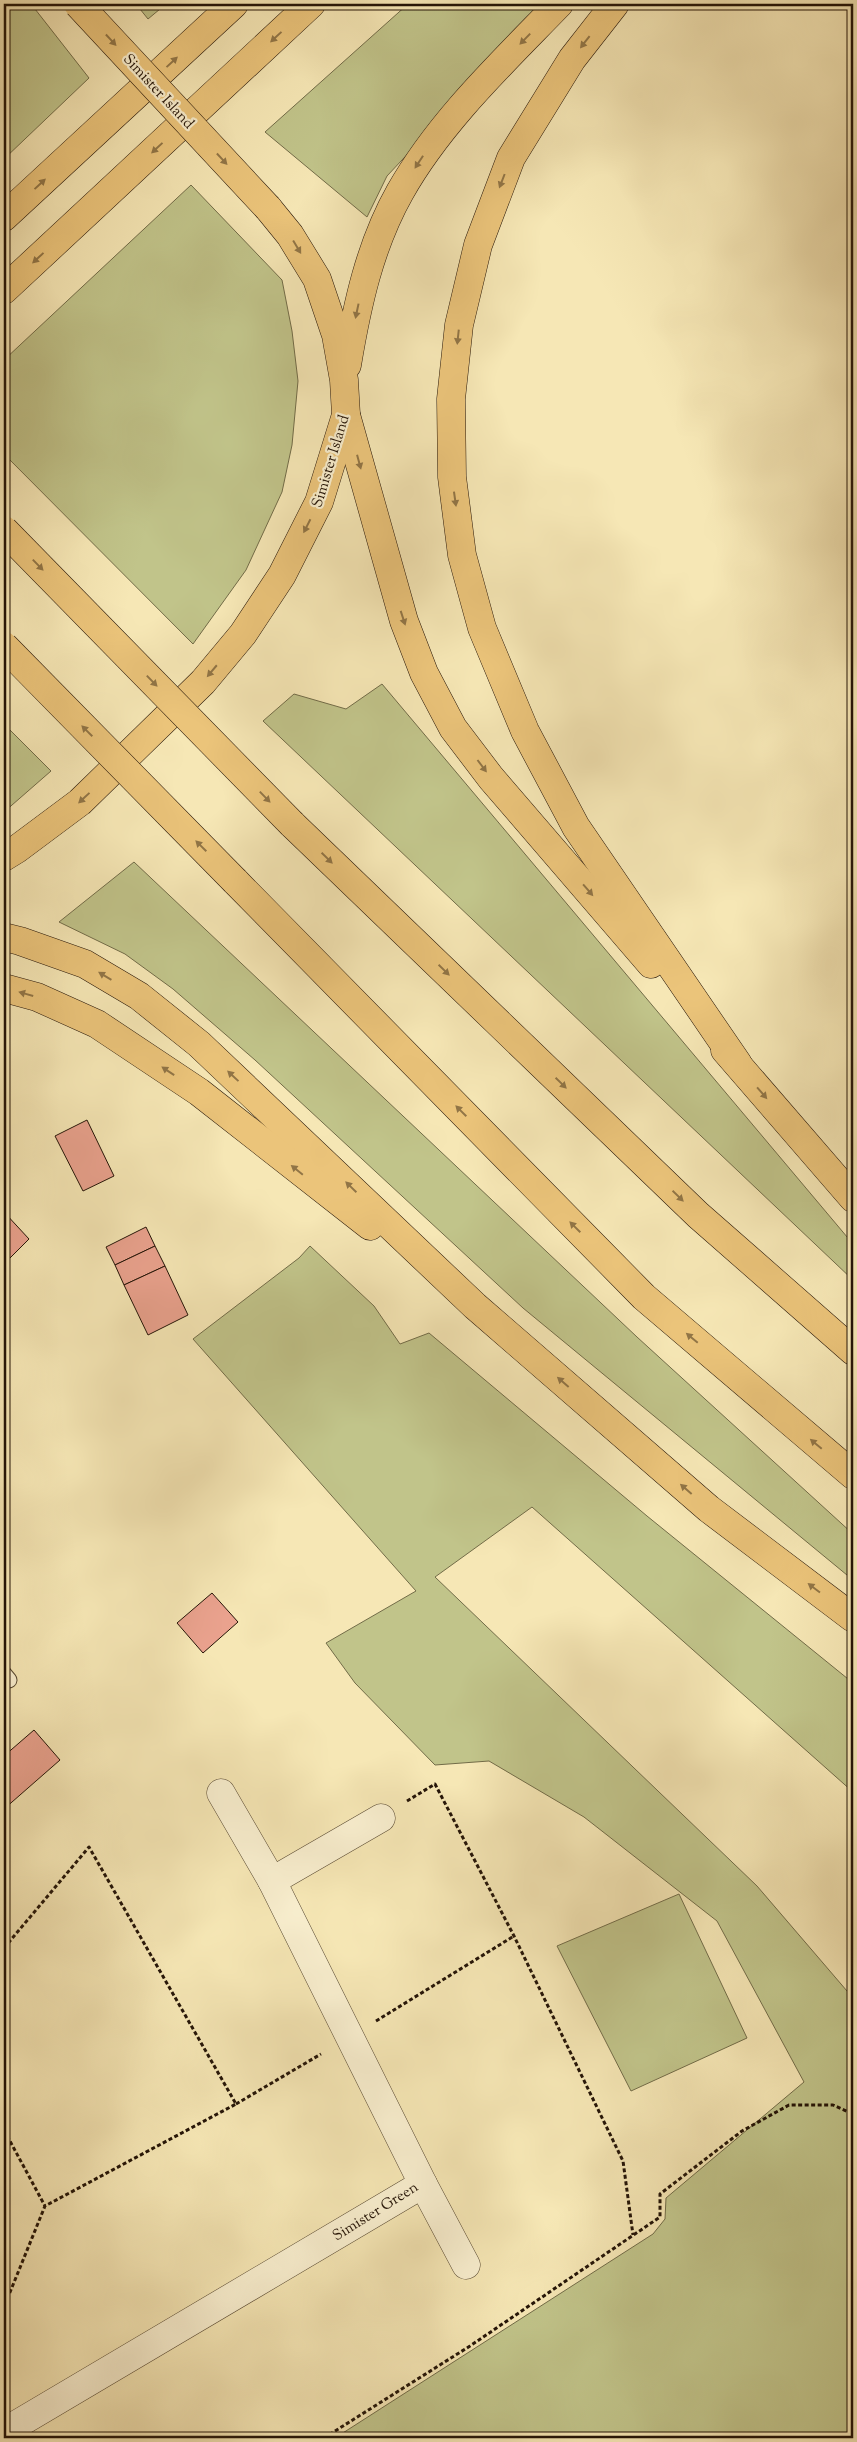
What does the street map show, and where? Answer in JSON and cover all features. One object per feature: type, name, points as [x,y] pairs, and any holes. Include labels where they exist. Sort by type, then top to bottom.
[{"type":"highway","name":"Simister Island","points":[[4,856],[17,849],[80,802],[203,682],[243,634],[282,575],[319,502],[346,415],[344,380],[336,335],[317,279],[290,235],[268,208],[78,4]]},
{"type":"highway","points":[[4,217],[234,4]]},
{"type":"highway","points":[[4,290],[311,4]]},
{"type":"highway","points":[[344,380],[357,308],[376,244],[400,192],[433,142],[491,75],[559,4]]},
{"type":"highway","points":[[615,4],[572,59],[511,158],[478,245],[459,325],[451,399],[452,477],[462,555],[482,628],[525,731],[576,827],[738,1064]]},
{"type":"highway","points":[[346,415],[404,621],[424,673],[453,728],[491,778],[853,1198]]},
{"type":"highway","points":[[4,530],[292,824],[698,1215],[853,1351]]},
{"type":"highway","points":[[4,646],[644,1297],[853,1475]]},
{"type":"highway","points":[[4,937],[20,940],[85,964],[140,996],[199,1044],[475,1306],[709,1509],[853,1618]]},
{"type":"highway","points":[[4,988],[37,997],[97,1024],[199,1092],[304,1176],[475,1306]]},
{"type":"street","name":"Simister Green","points":[[4,2432],[423,2184],[351,2036],[272,1881],[221,1793]]},
{"type":"street","points":[[272,1881],[381,1818]]},
{"type":"street","points":[[423,2184],[466,2265]]},
{"type":"path","points":[[381,1818],[435,1784],[514,1936],[623,2161],[633,2235]]},
{"type":"path","points":[[4,1948],[89,1847],[236,2104]]},
{"type":"path","points":[[4,2307],[45,2206],[236,2104],[514,1936]]},
{"type":"path","points":[[324,2438],[470,2346],[660,2217],[660,2194],[742,2131],[789,2105],[833,2105],[853,2114]]},
{"type":"path","points":[[4,2130],[45,2206]]},
{"type":"green space","points":[[4,4],[24,4],[35,9],[89,78],[4,159]]},
{"type":"green space","points":[[136,4],[166,4],[148,19]]},
{"type":"green space","points":[[408,4],[548,4],[387,176],[367,217],[265,132]]},
{"type":"green space","points":[[191,185],[282,280],[292,331],[298,381],[292,445],[282,492],[246,570],[193,644],[4,454],[4,360]]},
{"type":"green space","points":[[382,684],[853,1244],[853,1280],[263,721],[294,694],[346,709]]},
{"type":"green space","points":[[4,724],[51,771],[4,812]]},
{"type":"green space","points":[[134,862],[637,1337],[853,1534],[853,1580],[523,1308],[255,1060],[173,989],[125,954],[59,922]]},
{"type":"green space","points":[[310,1246],[374,1306],[400,1344],[429,1333],[647,1516],[853,1683],[853,1792],[532,1507],[435,1577],[757,1886],[853,1998],[853,2438],[335,2438],[653,2234],[665,2219],[666,2198],[804,2082],[717,1921],[584,1817],[489,1761],[435,1765],[355,1683],[326,1643],[416,1591],[193,1339],[299,1258]]},
{"type":"green space","points":[[679,1894],[747,2038],[631,2091],[557,1946]]},
{"type":"building","points":[[87,1120],[114,1176],[83,1191],[55,1136]]},
{"type":"building","points":[[4,1212],[29,1239],[6,1262],[4,1260]]},
{"type":"building","points":[[146,1227],[155,1246],[115,1265],[106,1247]]},
{"type":"building","points":[[155,1246],[165,1266],[124,1285],[115,1265]]},
{"type":"building","points":[[165,1266],[188,1315],[148,1335],[124,1285]]},
{"type":"building","points":[[212,1593],[238,1622],[203,1653],[177,1623]]},
{"type":"building","points":[[34,1730],[60,1760],[4,1809],[4,1756]]}]
